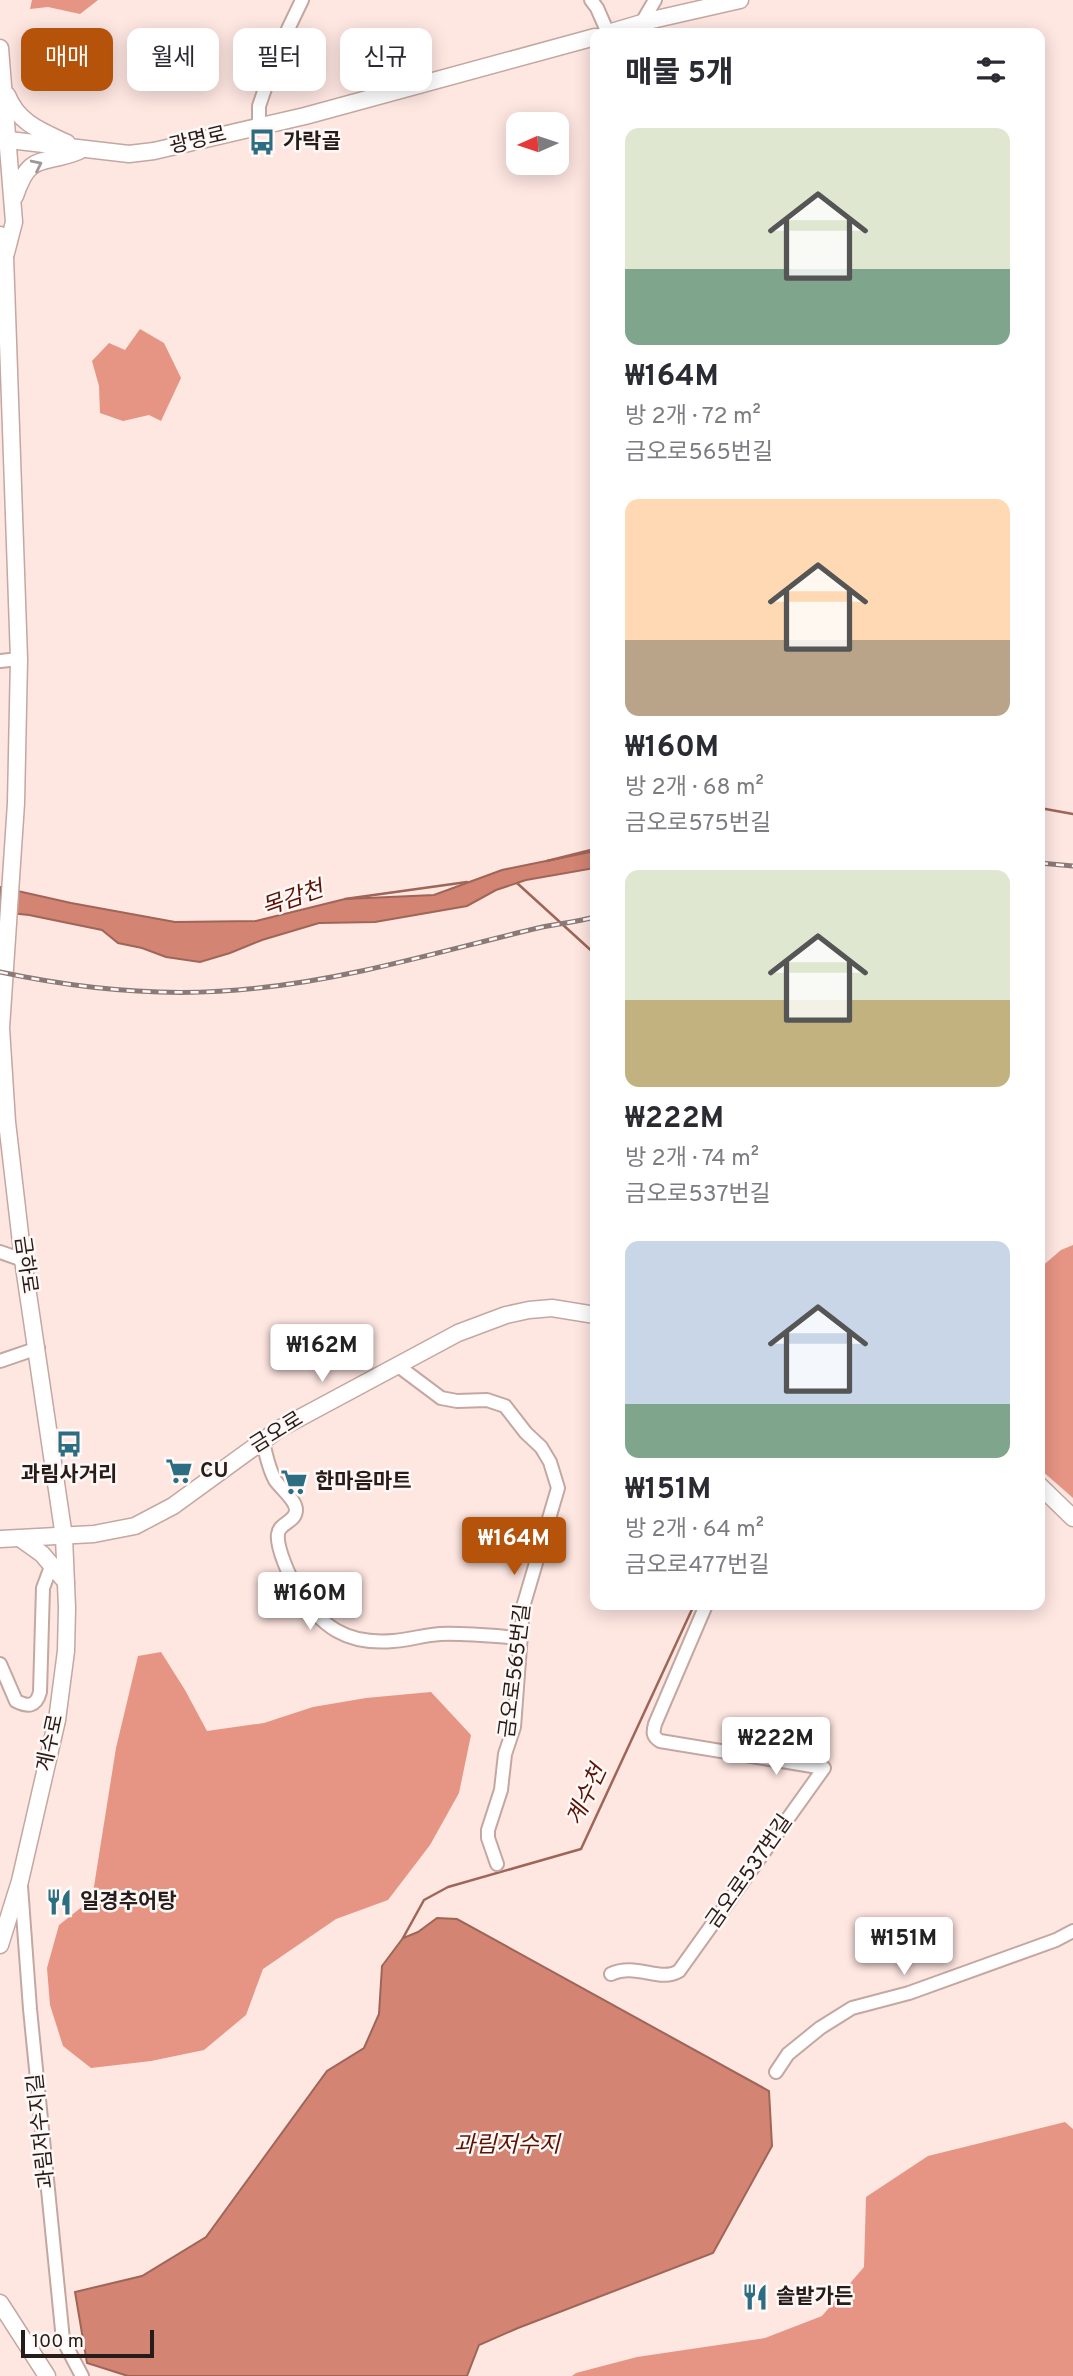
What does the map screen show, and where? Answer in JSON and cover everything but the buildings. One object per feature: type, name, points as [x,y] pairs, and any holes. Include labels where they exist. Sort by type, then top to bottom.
[{"type":"main road","points":[[627,28],[740,0]]},
{"type":"main road","name":"광명로","points":[[4,139],[129,154],[154,151],[259,127],[590,38]]},
{"type":"main road","points":[[0,48],[4,139],[14,222],[5,256]]},
{"type":"main road","points":[[3,82],[13,109],[22,120],[81,150]]},
{"type":"main road","points":[[13,203],[26,170],[35,163],[81,150]]},
{"type":"main road","points":[[0,235],[5,256],[19,659],[16,803],[5,870]]},
{"type":"main road","name":"금하로","points":[[5,870],[1,1028],[7,1122],[23,1260],[64,1537]]},
{"type":"main road","name":"금오로","points":[[0,1539],[64,1537],[117,1531],[154,1517],[173,1506],[262,1439],[458,1333],[506,1315],[552,1308],[590,1314]]},
{"type":"main road","points":[[1045,1491],[1073,1518]]},
{"type":"main road","name":"계수로","points":[[0,1945],[20,1881],[61,1698],[66,1651],[64,1537]]},
{"type":"main road","points":[[21,1539],[52,1564],[66,1582]]},
{"type":"main road","points":[[0,2303],[47,2376]]},
{"type":"street","points":[[259,127],[259,106],[269,84],[279,48],[302,0]]},
{"type":"street","points":[[591,0],[606,28]]},
{"type":"street","points":[[642,24],[655,0]]},
{"type":"street","points":[[0,661],[19,659]]},
{"type":"street","points":[[0,1252],[23,1260]]},
{"type":"street","points":[[0,1361],[38,1348]]},
{"type":"street","name":"금오로565번길","points":[[397,1365],[441,1398],[457,1401],[487,1400],[505,1406],[541,1447],[550,1462],[558,1488],[527,1589],[520,1638],[514,1727],[505,1754],[502,1790],[488,1830],[497,1864]]},
{"type":"street","points":[[262,1439],[275,1480],[296,1511],[294,1517],[281,1527],[278,1542],[301,1595],[327,1625],[362,1642],[394,1641],[443,1634],[520,1638]]},
{"type":"street","points":[[0,1664],[16,1701],[25,1706],[38,1700],[43,1588],[52,1564]]},
{"type":"street","name":"금오로537번길","points":[[611,1974],[624,1969],[670,1975],[679,1970],[824,1768],[655,1738],[655,1724],[704,1610]]},
{"type":"street","name":"과림저수지길","points":[[20,1881],[63,2340],[82,2376]]},
{"type":"street","points":[[776,2072],[788,2054],[820,2028],[852,2008],[909,1993],[1056,1940],[1073,1931]]},
{"type":"shaded area","points":[[32,0],[98,0],[80,14],[48,7],[30,9]]},
{"type":"shaded area","points":[[140,329],[164,343],[181,378],[161,421],[149,415],[123,421],[100,413],[99,386],[92,361],[109,343],[125,350]]},
{"type":"shaded area","points":[[1073,1245],[1073,1498],[1045,1473],[1045,1264],[1061,1250]]},
{"type":"shaded area","points":[[161,1652],[207,1731],[264,1723],[313,1707],[366,1698],[431,1692],[471,1735],[459,1793],[430,1845],[388,1900],[336,1919],[263,1969],[246,2015],[204,2050],[151,2061],[91,2068],[63,2046],[50,2005],[47,1968],[59,1925],[92,1899],[116,1748],[138,1656]]},
{"type":"shaded area","points":[[1065,2122],[1073,2129],[1073,2376],[572,2376],[637,2357],[765,2338],[822,2316],[864,2267],[866,2197],[928,2156]]},
{"type":"water","name":"목감천","points":[[590,852],[590,869],[526,880],[496,890],[467,906],[375,922],[319,923],[200,962],[166,957],[118,943],[102,930],[0,912],[0,887],[175,922],[256,921],[345,899],[434,895],[502,870]]},
{"type":"water","name":"과림저수지","points":[[437,1918],[457,1919],[769,2091],[772,2146],[713,2253],[479,2345],[467,2376],[128,2376],[87,2363],[75,2292],[142,2276],[206,2237],[327,2071],[364,2048],[379,2014],[382,1966],[403,1938],[418,1932]]},
{"type":"waterway","name":"목감천","points":[[1045,809],[1073,814]]},
{"type":"waterway","name":"목감천","points":[[547,861],[590,850]]},
{"type":"waterway","name":"목감천","points":[[345,899],[467,882]]},
{"type":"waterway","name":"계수천","points":[[517,883],[590,949]]},
{"type":"waterway","name":"계수천","points":[[403,1938],[424,1900],[448,1887],[581,1849],[692,1610]]},
{"type":"railway","points":[[1045,863],[1073,866]]},
{"type":"railway","points":[[0,972],[96,988],[161,992],[226,991],[329,978],[590,918]]},
{"type":"place","name":"가락골","points":[[262,142]]},
{"type":"place","name":"과림사거리","points":[[69,1444]]},
{"type":"place","name":"CU","points":[[179,1471]]},
{"type":"place","name":"한마음마트","points":[[294,1482]]},
{"type":"place","name":"일경추어탕","points":[[59,1902]]},
{"type":"place","name":"솔밭가든","points":[[755,2297]]}]
